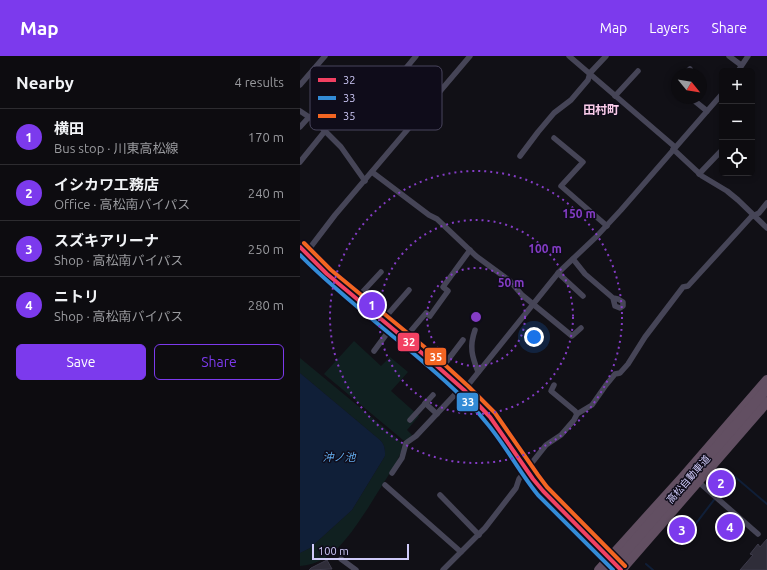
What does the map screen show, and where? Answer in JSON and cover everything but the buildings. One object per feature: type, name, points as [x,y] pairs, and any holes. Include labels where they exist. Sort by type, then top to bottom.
[{"type":"highway","points":[[599,570],[767,380]]},
{"type":"highway","name":"高松自動車道","points":[[609,570],[767,389]]},
{"type":"highway","name":"高松自動車道","points":[[621,570],[767,402]]},
{"type":"highway","points":[[628,570],[767,411]]},
{"type":"highway","points":[[604,570],[610,558]]},
{"type":"main road","points":[[303,251],[356,299],[463,388],[490,417],[526,470],[543,491],[621,570]]},
{"type":"street","points":[[316,66],[325,56]]},
{"type":"street","points":[[408,66],[416,56]]},
{"type":"street","points":[[442,89],[470,56]]},
{"type":"street","points":[[569,56],[674,148],[700,174],[727,191],[767,228]]},
{"type":"street","points":[[520,156],[554,113],[570,100],[588,80],[590,73],[606,56]]},
{"type":"street","points":[[729,56],[740,68],[748,56]]},
{"type":"street","points":[[615,96],[638,71]]},
{"type":"street","points":[[300,85],[310,73]]},
{"type":"street","points":[[392,473],[402,458],[406,443],[416,436],[478,372],[558,273],[607,226],[719,97]]},
{"type":"street","points":[[698,104],[707,111]]},
{"type":"street","points":[[300,111],[309,118],[300,127]]},
{"type":"street","points":[[303,251],[407,130]]},
{"type":"street","points":[[300,162],[325,131],[341,147],[365,181]]},
{"type":"street","points":[[554,138],[583,162],[561,186],[607,226]]},
{"type":"street","points":[[700,174],[719,153]]},
{"type":"street","points":[[372,172],[429,215],[437,219],[476,256],[510,281],[522,295],[572,336],[581,328]]},
{"type":"street","points":[[443,570],[485,528],[516,488],[519,479],[546,446],[561,435],[574,420],[577,414],[592,405],[615,374],[620,373],[683,287],[688,286],[751,218],[759,213],[767,203]]},
{"type":"street","points":[[404,339],[426,313],[430,316],[448,291],[443,287],[470,250]]},
{"type":"street","points":[[573,259],[585,274],[613,298]]},
{"type":"street","points":[[356,299],[381,272]]},
{"type":"street","points":[[558,273],[583,296]]},
{"type":"street","points":[[382,321],[409,290]]},
{"type":"street","points":[[374,351],[391,328]]},
{"type":"street","points":[[476,330],[472,340],[471,355],[478,372]]},
{"type":"street","points":[[441,369],[463,340]]},
{"type":"street","points":[[554,385],[551,391],[577,414]]},
{"type":"street","points":[[410,420],[433,395]]},
{"type":"street","points":[[426,403],[437,414]]},
{"type":"street","points":[[385,485],[461,552]]},
{"type":"street","points":[[702,485],[758,534]]},
{"type":"street","points":[[440,495],[479,535]]},
{"type":"street","points":[[341,559],[356,570]]},
{"type":"shaded area","points":[[354,341],[381,366],[390,357],[408,372],[391,391],[419,416],[407,430],[412,435],[407,440],[403,440],[324,374]]},
{"type":"shaded area","points":[[300,358],[398,439],[402,444],[401,452],[396,463],[348,537],[340,546],[322,560],[312,564],[300,566],[300,553],[310,548],[352,510],[385,456],[384,447],[380,440],[300,373]]},
{"type":"water","name":"沖ノ池","points":[[300,373],[380,440],[384,447],[385,456],[352,510],[310,548],[300,553]]},
{"type":"waterway","points":[[727,470],[767,504]]},
{"type":"waterway","points":[[681,543],[733,475]]},
{"type":"waterway","points":[[646,564],[653,570]]},
{"type":"transit line","name":"35","points":[[304,243],[331,270],[433,354],[495,413],[547,487],[625,566]]},
{"type":"transit line","name":"32","points":[[300,247],[327,274],[464,390],[490,417],[543,491],[621,570]]},
{"type":"transit line","name":"33","points":[[300,255],[319,274],[421,359],[470,404],[506,448],[538,495],[613,570]]},
{"type":"place","name":"横田","points":[[372,305]]},
{"type":"place","name":"イシカワ工務店","points":[[721,483]]},
{"type":"place","name":"ニトリ","points":[[730,527]]},
{"type":"place","name":"スズキアリーナ","points":[[682,530]]},
{"type":"district","name":"田村町","points":[[601,110]]}]
